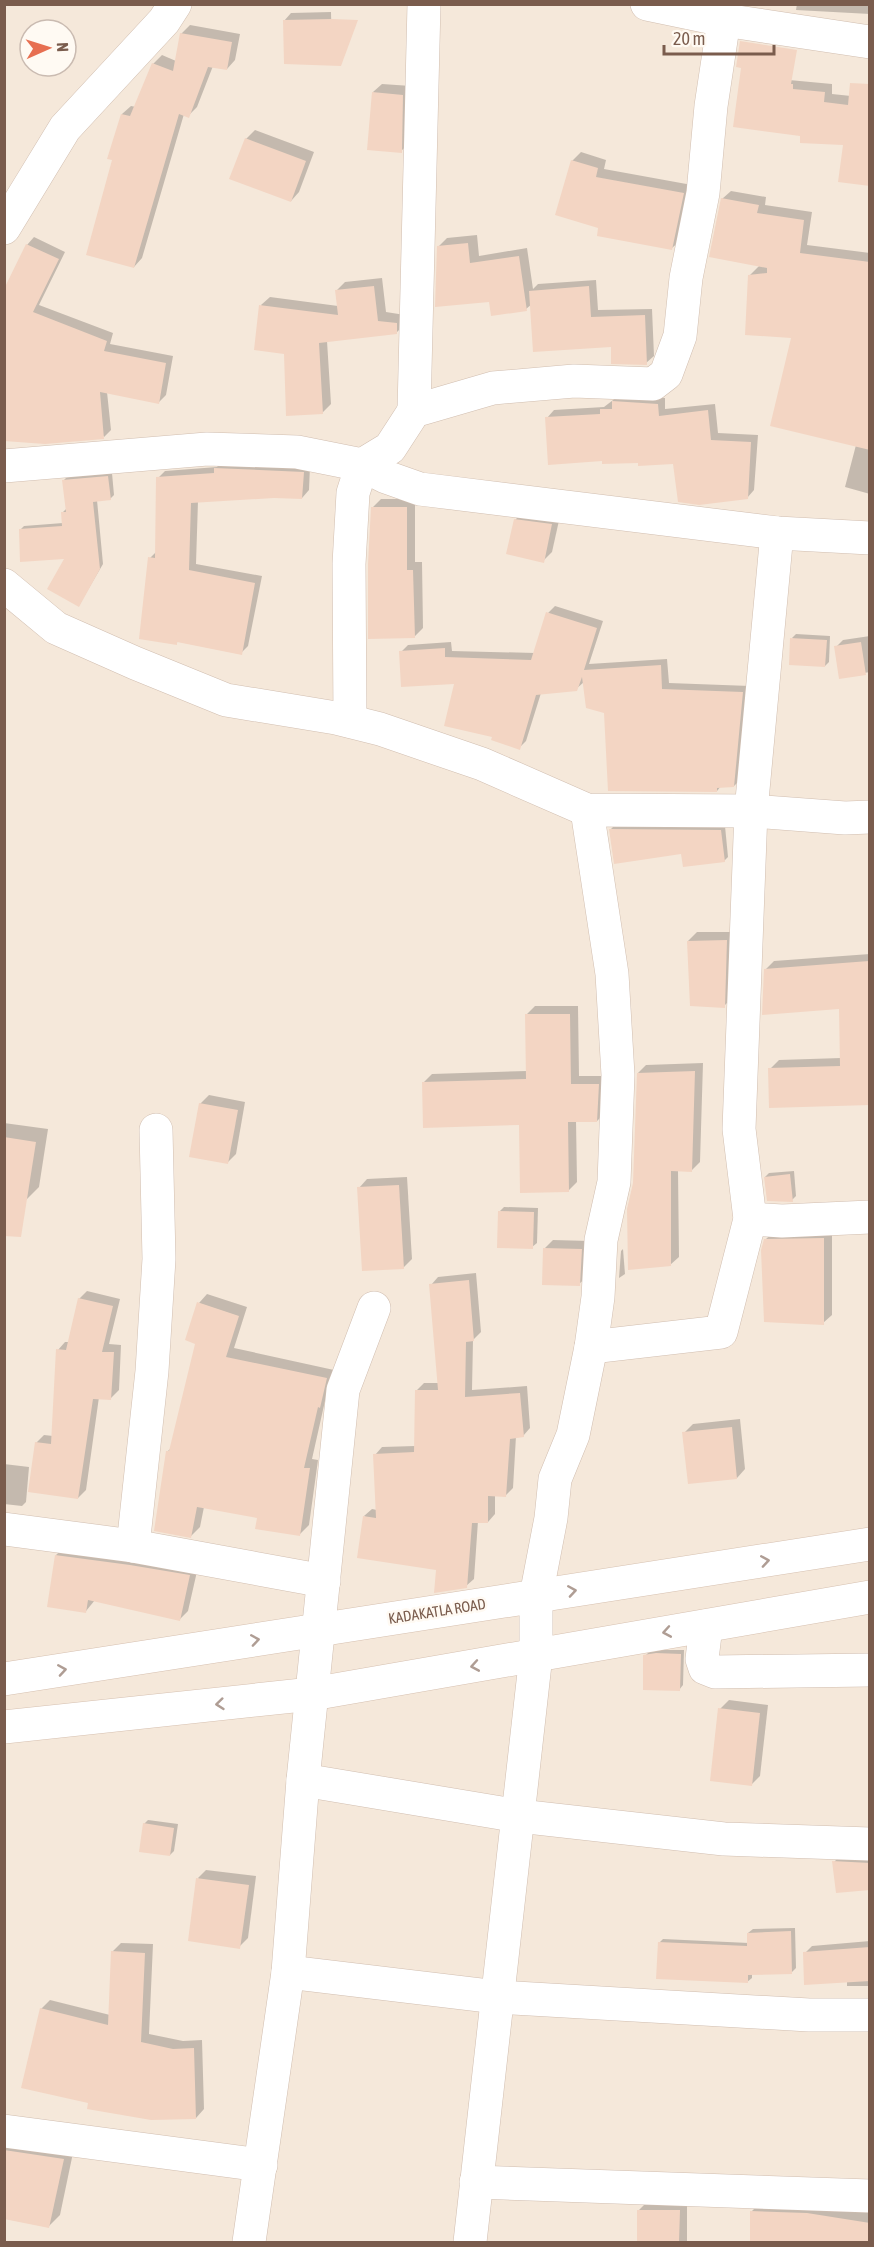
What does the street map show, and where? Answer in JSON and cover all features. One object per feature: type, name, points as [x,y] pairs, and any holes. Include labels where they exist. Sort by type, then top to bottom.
[{"type":"street","points":[[4,228],[65,128],[164,21],[175,4]]},
{"type":"street","points":[[350,721],[348,564],[353,493],[362,465],[390,448],[414,411],[424,4]]},
{"type":"street","points":[[647,4],[724,20],[870,42]]},
{"type":"street","points":[[414,411],[493,388],[574,381],[653,384],[666,374],[680,336],[686,278],[702,193],[711,106],[724,20]]},
{"type":"street","points":[[4,466],[207,450],[297,452],[362,465],[386,477],[420,489],[777,533],[870,538]]},
{"type":"street","points":[[591,1347],[721,1332],[750,1220],[739,1129],[751,812],[777,533]]},
{"type":"street","points":[[4,585],[56,628],[226,700],[350,721],[380,729],[482,765],[587,810],[751,812],[870,818]]},
{"type":"street","points":[[470,2242],[536,1655],[536,1596],[551,1518],[555,1479],[573,1435],[591,1347],[598,1297],[602,1239],[614,1182],[618,1075],[612,974],[587,810]]},
{"type":"street","points":[[133,1546],[152,1371],[159,1259],[156,1130]]},
{"type":"street","points":[[750,1220],[870,1217]]},
{"type":"street","points":[[249,2242],[288,1972],[303,1780],[344,1390],[374,1308]]},
{"type":"street","points":[[4,1529],[133,1546],[324,1581]]},
{"type":"street","name":"KADAKATLA ROAD","points":[[4,1679],[870,1544]]},
{"type":"street","points":[[4,1727],[312,1694],[870,1597]]},
{"type":"street","points":[[706,1626],[702,1659],[705,1668],[715,1672],[870,1670]]},
{"type":"street","points":[[303,1780],[519,1816],[724,1839],[870,1844]]},
{"type":"street","points":[[288,1972],[497,1997],[809,2015],[870,2014]]},
{"type":"street","points":[[4,2131],[261,2165]]},
{"type":"street","points":[[476,2182],[870,2196]]},
{"type":"shaded area","points":[[5,5],[869,5],[869,2242],[5,2242]]},
{"type":"building","points":[[283,20],[358,20],[341,66],[284,64]]},
{"type":"building","points":[[180,33],[232,42],[227,70],[208,67],[189,118],[179,114],[134,268],[86,255],[112,160],[107,159],[121,114],[130,116],[152,63],[173,71]]},
{"type":"building","points":[[740,41],[797,50],[791,84],[793,84],[793,89],[825,92],[824,102],[848,105],[850,83],[870,84],[870,186],[838,182],[843,145],[800,143],[800,136],[733,127],[741,68],[736,67]]},
{"type":"building","points":[[372,92],[403,95],[402,153],[367,150]]},
{"type":"building","points":[[245,138],[306,161],[291,202],[229,179]]},
{"type":"building","points":[[571,160],[598,168],[596,177],[684,193],[672,250],[597,236],[598,228],[555,215]]},
{"type":"building","points":[[721,198],[759,205],[757,213],[804,220],[800,253],[870,262],[870,450],[770,426],[791,338],[745,335],[748,275],[767,273],[767,268],[709,257]]},
{"type":"building","points":[[468,243],[470,263],[519,256],[527,311],[491,316],[489,302],[435,307],[437,246]]},
{"type":"building","points":[[26,244],[59,259],[33,312],[107,341],[104,351],[166,363],[159,404],[100,392],[104,439],[45,444],[4,441],[4,289]]},
{"type":"building","points":[[374,286],[378,321],[397,323],[397,334],[319,343],[323,414],[286,416],[284,354],[254,350],[259,305],[338,315],[335,290]]},
{"type":"building","points":[[589,286],[591,317],[645,315],[647,365],[611,364],[611,347],[533,352],[529,291]]},
{"type":"building","points":[[612,401],[658,404],[659,416],[708,410],[711,440],[751,442],[748,499],[699,505],[678,502],[673,464],[638,466],[638,463],[602,464],[602,461],[548,465],[545,417],[600,414],[600,409],[612,409]]},
{"type":"building","points":[[214,468],[304,472],[302,499],[274,498],[191,503],[189,570],[255,583],[242,655],[177,642],[177,645],[139,639],[148,557],[155,558],[156,477],[214,473]]},
{"type":"building","points":[[108,476],[111,500],[93,502],[100,569],[79,607],[47,589],[64,559],[20,562],[19,529],[62,526],[61,512],[66,512],[62,480]]},
{"type":"building","points":[[371,507],[407,507],[407,570],[413,570],[415,638],[368,639]]},
{"type":"building","points":[[514,519],[552,524],[544,563],[506,554]]},
{"type":"building","points":[[546,612],[597,628],[584,670],[661,665],[662,689],[743,692],[734,787],[717,788],[717,792],[608,791],[604,713],[586,708],[582,677],[577,691],[536,695],[520,750],[491,740],[492,737],[444,726],[454,684],[401,687],[399,651],[445,648],[445,657],[531,660]]},
{"type":"building","points":[[790,638],[827,640],[825,667],[789,665]]},
{"type":"building","points":[[861,642],[866,675],[839,679],[834,646]]},
{"type":"building","points":[[609,829],[721,830],[725,862],[683,867],[681,854],[614,864]]},
{"type":"building","points":[[727,940],[725,1008],[690,1006],[687,941]]},
{"type":"building","points":[[869,961],[870,1105],[769,1108],[768,1068],[840,1066],[839,1009],[762,1015],[764,969]]},
{"type":"building","points":[[525,1014],[570,1014],[571,1084],[599,1084],[597,1122],[568,1122],[569,1192],[520,1193],[519,1125],[423,1128],[422,1082],[526,1079]]},
{"type":"building","points":[[695,1071],[692,1172],[671,1171],[671,1266],[628,1270],[627,1209],[633,1183],[637,1073]]},
{"type":"building","points":[[199,1103],[238,1110],[228,1164],[189,1157]]},
{"type":"building","points":[[4,1137],[36,1142],[21,1237],[4,1236]]},
{"type":"building","points":[[790,1174],[793,1202],[767,1201],[764,1177]]},
{"type":"building","points":[[399,1185],[404,1269],[362,1271],[357,1187]]},
{"type":"building","points":[[498,1211],[534,1212],[533,1249],[497,1248]]},
{"type":"building","points":[[824,1238],[824,1325],[764,1322],[761,1250],[764,1239]]},
{"type":"building","points":[[543,1248],[582,1249],[580,1286],[542,1285]]},
{"type":"building","points":[[469,1280],[474,1341],[466,1342],[465,1397],[520,1393],[524,1437],[510,1439],[506,1497],[488,1496],[488,1523],[472,1523],[467,1588],[434,1593],[436,1570],[357,1558],[363,1516],[376,1518],[373,1454],[414,1452],[415,1390],[438,1390],[429,1284]]},
{"type":"building","points":[[78,1298],[113,1306],[102,1352],[114,1352],[111,1400],[93,1399],[78,1499],[28,1492],[35,1442],[51,1444],[56,1349],[66,1350]]},
{"type":"building","points":[[197,1302],[239,1316],[226,1357],[327,1378],[304,1468],[310,1468],[300,1536],[255,1529],[257,1518],[197,1507],[191,1538],[154,1531],[166,1451],[169,1451],[195,1344],[185,1340]]},
{"type":"building","points":[[732,1427],[737,1479],[688,1484],[682,1432]]},
{"type":"building","points":[[55,1555],[190,1575],[180,1621],[88,1600],[86,1613],[47,1607]]},
{"type":"building","points":[[681,1654],[680,1691],[643,1690],[643,1655]]},
{"type":"building","points":[[718,1708],[760,1713],[752,1786],[710,1781]]},
{"type":"building","points":[[143,1823],[174,1828],[170,1856],[139,1852]]},
{"type":"building","points":[[832,1861],[870,1863],[870,1890],[836,1893]]},
{"type":"building","points":[[196,1878],[249,1885],[240,1949],[188,1941]]},
{"type":"building","points":[[791,1931],[792,1974],[748,1975],[748,1983],[656,1979],[658,1942],[747,1946],[747,1933]]},
{"type":"building","points":[[870,1947],[870,1981],[804,1985],[803,1952]]},
{"type":"building","points":[[111,1951],[145,1953],[141,2042],[173,2049],[194,2048],[196,2119],[151,2120],[87,2109],[88,2103],[21,2088],[40,2008],[108,2025]]},
{"type":"building","points":[[4,2150],[64,2159],[49,2228],[4,2219]]},
{"type":"building","points":[[637,2210],[680,2210],[679,2242],[637,2242]]},
{"type":"building","points":[[750,2211],[807,2213],[870,2223],[870,2242],[750,2242]]}]
